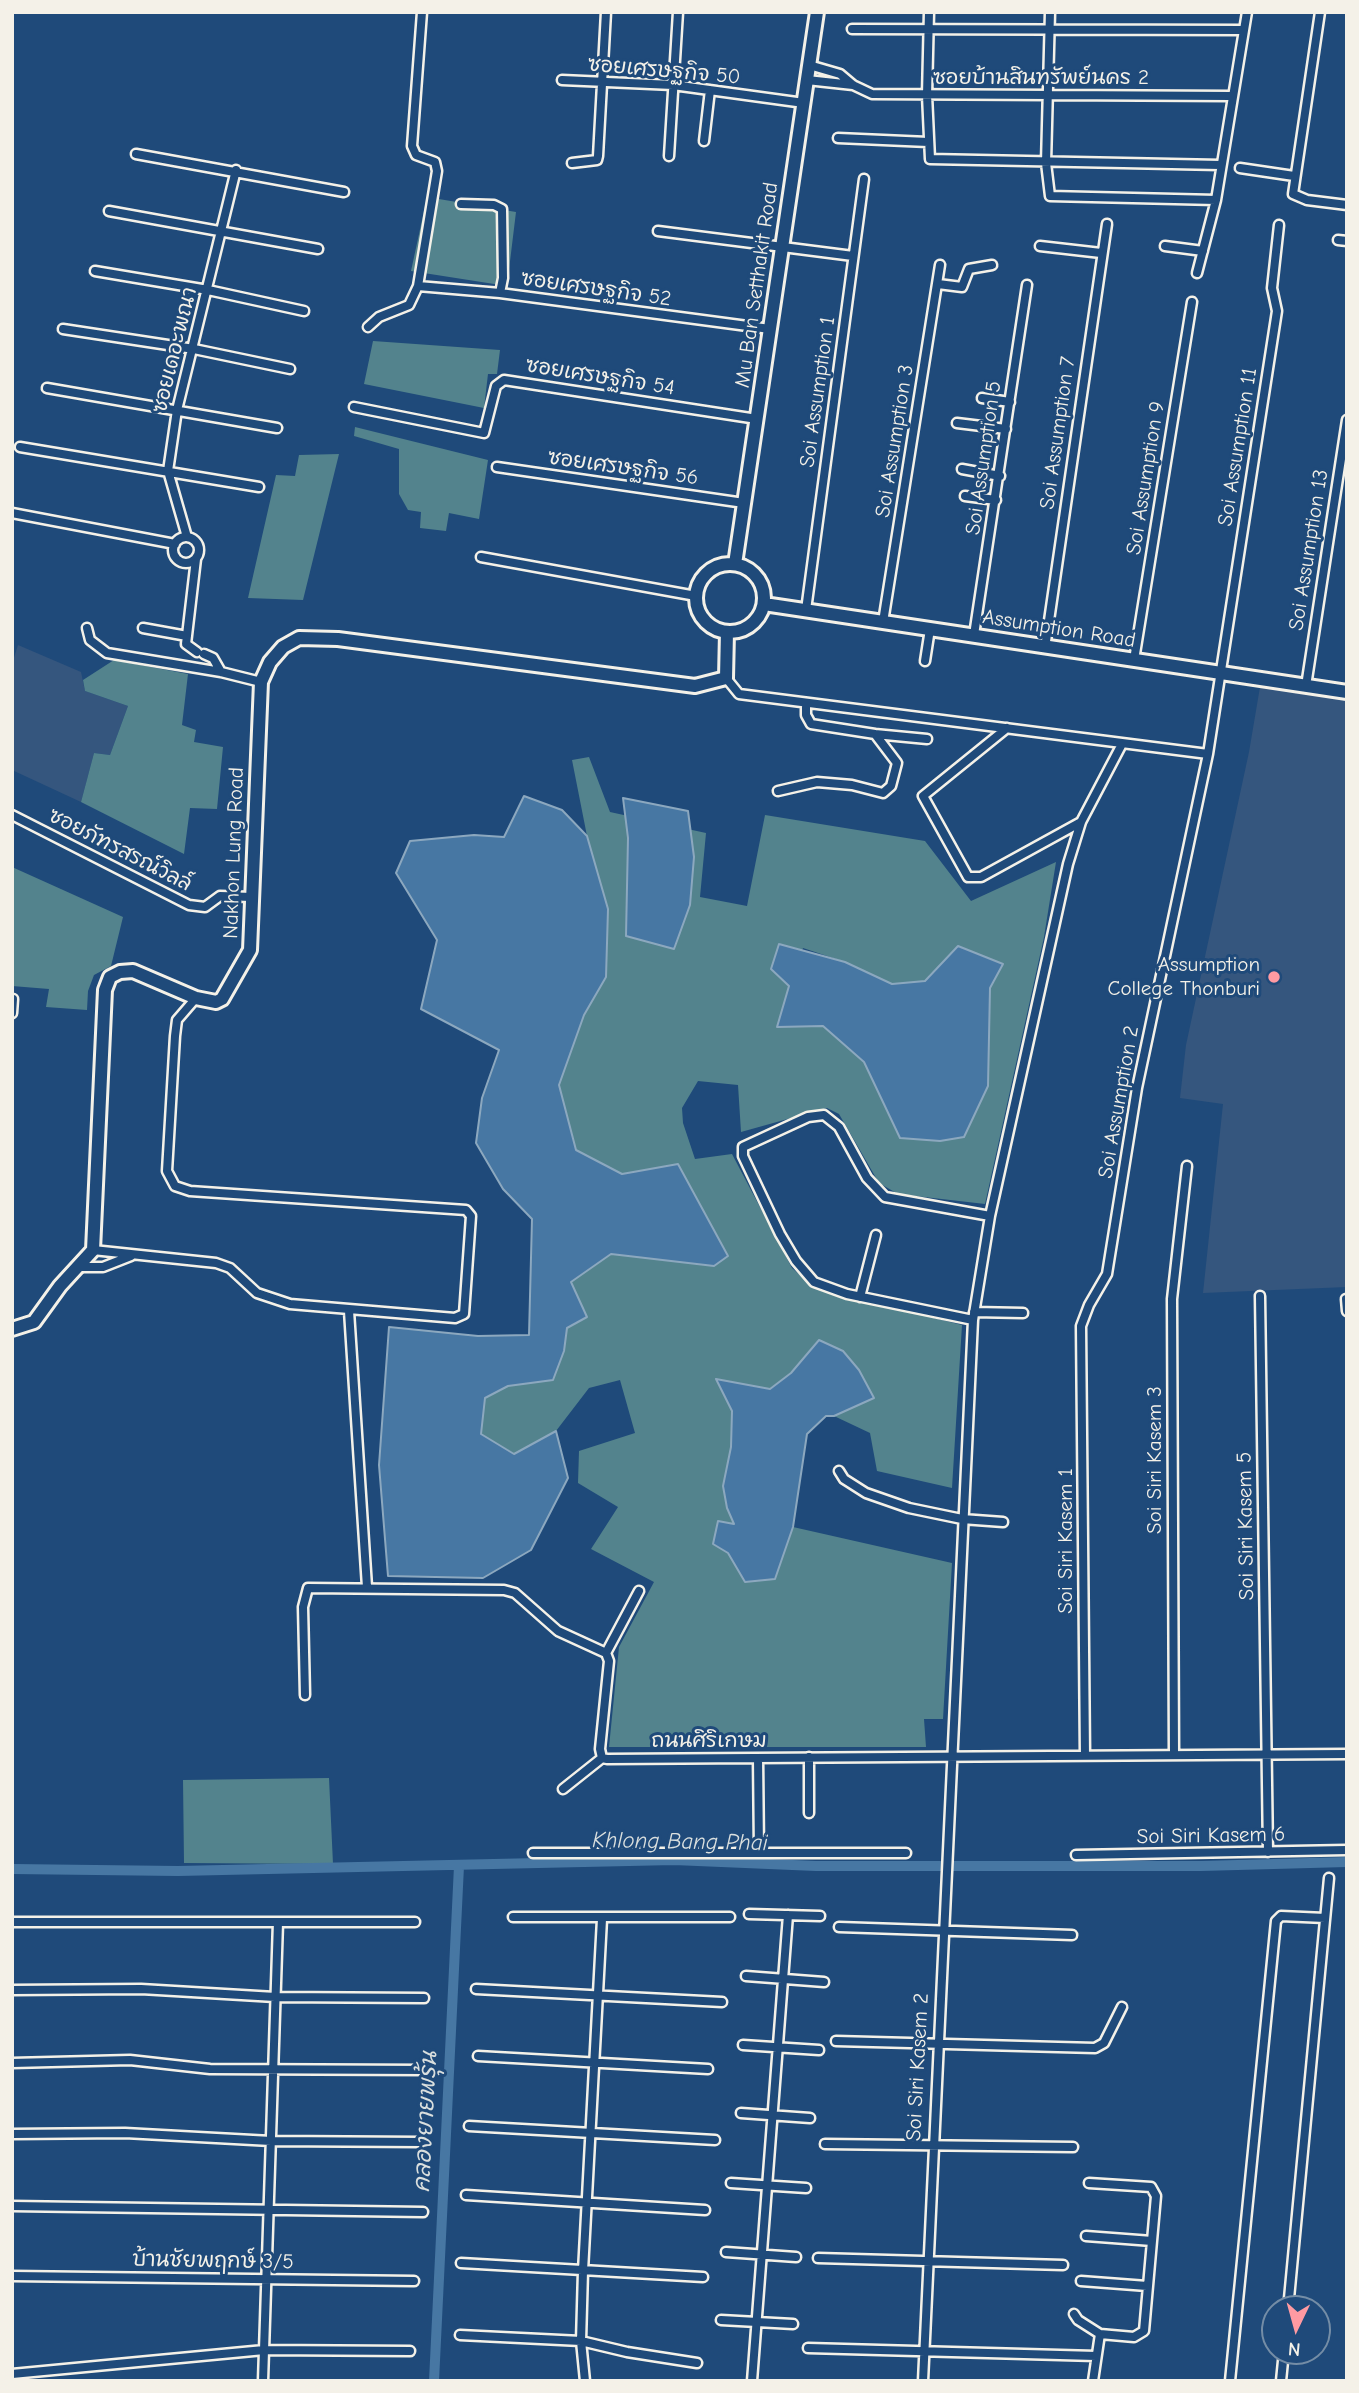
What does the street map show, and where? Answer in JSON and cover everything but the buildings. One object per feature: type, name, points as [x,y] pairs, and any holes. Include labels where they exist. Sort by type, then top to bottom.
[{"type":"street","points":[[368,327],[379,317],[409,305],[418,286],[437,171],[435,162],[416,155],[412,146],[422,12]]},
{"type":"street","points":[[572,163],[597,160],[606,12]]},
{"type":"street","points":[[669,156],[678,12]]},
{"type":"street","name":"Mu Ban Setthakit Road","points":[[735,564],[817,12]]},
{"type":"street","points":[[929,12],[928,155],[934,162],[1220,165]]},
{"type":"street","points":[[1050,12],[1046,163],[1048,190],[1055,198],[1216,200]]},
{"type":"street","points":[[1198,274],[1216,200],[1231,96],[1247,12]]},
{"type":"street","points":[[1320,12],[1294,176],[1296,197],[1347,205]]},
{"type":"street","points":[[852,29],[1244,30]]},
{"type":"street","name":"ซอยบ้านสินทรัพย์นคร 2","points":[[809,65],[840,74],[853,85],[872,94],[1231,96]]},
{"type":"street","name":"ซอยเศรษฐกิจ 50","points":[[562,80],[673,85],[804,103]]},
{"type":"street","name":"ซอยบ้านสินทรัพย์นคร 2","points":[[807,80],[853,85]]},
{"type":"street","points":[[704,141],[710,90]]},
{"type":"street","points":[[838,138],[928,142]]},
{"type":"street","points":[[136,154],[236,170],[344,192]]},
{"type":"street","points":[[1240,168],[1294,176]]},
{"type":"street","name":"ซอยเดอะพณา","points":[[187,636],[198,546],[187,537],[168,471],[177,410],[236,170]]},
{"type":"street","name":"Soi Assumption 1","points":[[806,610],[864,179]]},
{"type":"street","points":[[461,204],[494,205],[502,209],[500,293]]},
{"type":"street","points":[[109,211],[318,249]]},
{"type":"street","name":"Soi Assumption 7","points":[[1045,648],[1107,224]]},
{"type":"street","name":"Soi Assumption 11","points":[[1220,673],[1277,311],[1272,288],[1279,225]]},
{"type":"street","points":[[658,231],[853,256]]},
{"type":"street","points":[[1040,246],[1101,253]]},
{"type":"street","points":[[1165,246],[1203,251]]},
{"type":"street","name":"Soi Assumption 3","points":[[883,622],[940,265]]},
{"type":"street","points":[[938,284],[962,287],[969,269],[992,265]]},
{"type":"street","points":[[96,271],[208,290],[304,311]]},
{"type":"street","name":"Soi Assumption 5","points":[[974,635],[1027,285]]},
{"type":"street","name":"ซอยเศรษฐกิจ 52","points":[[418,286],[500,293],[770,329]]},
{"type":"street","name":"Soi Assumption 9","points":[[1134,660],[1192,302]]},
{"type":"street","points":[[64,328],[194,349],[290,369]]},
{"type":"street","name":"ซอยเศรษฐกิจ 54","points":[[354,407],[484,433],[496,386],[504,380],[757,419]]},
{"type":"street","points":[[47,388],[277,428]]},
{"type":"street","points":[[982,398],[1010,402]]},
{"type":"street","name":"Soi Assumption 13","points":[[1306,686],[1347,420]]},
{"type":"street","points":[[957,423],[1006,429]]},
{"type":"street","points":[[20,447],[260,487]]},
{"type":"street","name":"ซอยเศรษฐกิจ 56","points":[[497,467],[744,503]]},
{"type":"street","points":[[962,469],[1000,475]]},
{"type":"street","points":[[965,496],[996,500]]},
{"type":"street","points":[[12,513],[175,544],[187,537]]},
{"type":"street","points":[[175,544],[173,551],[177,559],[188,562],[195,558]]},
{"type":"street","points":[[481,557],[696,596]]},
{"type":"street","points":[[735,564],[750,571],[759,580],[764,604],[758,618],[749,627],[727,632],[713,628],[703,620],[697,608],[696,596],[700,582],[710,571],[735,564]]},
{"type":"street","name":"Assumption Road","points":[[764,604],[1347,692]]},
{"type":"street","points":[[87,628],[90,640],[107,653],[222,672],[261,682]]},
{"type":"street","points":[[143,628],[187,636],[186,644],[214,658],[222,672]]},
{"type":"street","points":[[925,661],[930,629]]},
{"type":"street","points":[[727,632],[726,678],[739,694],[1208,754]]},
{"type":"street","name":"Nakhon Lung Road","points":[[196,998],[208,1002],[222,999],[246,958],[251,942],[261,682],[270,662],[283,647],[299,638],[311,637],[683,687],[726,678]]},
{"type":"street","name":"Soi Assumption 2","points":[[1082,1326],[1089,1305],[1107,1274],[1137,1088],[1208,754],[1220,673]]},
{"type":"street","points":[[806,703],[806,715],[811,724],[928,739]]},
{"type":"street","points":[[1007,728],[923,796],[968,877],[981,877],[1081,822]]},
{"type":"street","points":[[778,790],[827,782],[877,793],[888,792],[897,763],[875,734]]},
{"type":"street","name":"Soi Siri Kasem 2","points":[[923,2381],[973,1316],[990,1216],[1068,864],[1081,822],[1122,744]]},
{"type":"street","name":"ซอยภัทรสรณ์วิลล์","points":[[12,816],[189,905],[205,906],[220,896],[252,897]]},
{"type":"street","points":[[12,1329],[34,1322],[93,1250],[104,990],[110,978],[120,972],[133,971],[196,998],[177,1020],[175,1036],[167,1171],[175,1186],[190,1191],[394,1203],[470,1212],[464,1314],[455,1318],[304,1307],[267,1298],[230,1268],[206,1260],[93,1250]]},
{"type":"street","points":[[12,1013],[13,999]]},
{"type":"street","points":[[990,1216],[885,1197],[867,1178],[839,1127],[824,1115],[808,1117],[745,1144],[743,1156],[766,1205],[806,1274],[825,1287],[860,1297],[973,1316],[1023,1313]]},
{"type":"street","name":"Soi Siri Kasem 3","points":[[1174,1755],[1172,1299],[1187,1166]]},
{"type":"street","points":[[860,1297],[876,1235]]},
{"type":"street","points":[[77,1267],[103,1267],[134,1255]]},
{"type":"street","name":"Soi Siri Kasem 5","points":[[1260,1296],[1268,1852]]},
{"type":"street","points":[[1346,1299],[1347,1311]]},
{"type":"street","points":[[349,1311],[367,1587]]},
{"type":"street","name":"Soi Siri Kasem 1","points":[[1082,1326],[1085,1756]]},
{"type":"street","points":[[839,1471],[844,1479],[866,1493],[909,1508],[962,1519],[1003,1522]]},
{"type":"street","points":[[305,1695],[304,1595],[308,1588],[504,1590],[515,1593],[558,1631],[606,1653],[609,1661],[600,1749],[603,1758],[563,1789]]},
{"type":"street","points":[[606,1653],[639,1591]]},
{"type":"street","name":"ถนนศิริเกษม","points":[[603,1758],[1347,1754]]},
{"type":"street","points":[[758,1758],[758,1852]]},
{"type":"street","points":[[809,1758],[809,1813]]},
{"type":"street","name":"Soi Siri Kasem 6","points":[[1076,1855],[1347,1850]]},
{"type":"street","points":[[533,1853],[906,1853]]},
{"type":"street","points":[[1289,2295],[1329,1878]]},
{"type":"street","points":[[749,1914],[820,1916]]},
{"type":"street","points":[[752,2381],[788,1915]]},
{"type":"street","points":[[513,1916],[602,1919],[730,1917]]},
{"type":"street","points":[[1230,2381],[1276,1921],[1281,1916],[1325,1918]]},
{"type":"street","points":[[585,2381],[582,2341],[583,2271],[602,1919]]},
{"type":"street","points":[[12,1922],[415,1922]]},
{"type":"street","points":[[263,2381],[278,1922]]},
{"type":"street","points":[[839,1927],[943,1928],[1072,1935]]},
{"type":"street","points":[[746,1976],[824,1982]]},
{"type":"street","points":[[12,1990],[141,1989],[275,1997],[424,1998]]},
{"type":"street","points":[[476,1989],[722,2002]]},
{"type":"street","points":[[836,2041],[1096,2048],[1104,2043],[1122,2007]]},
{"type":"street","points":[[743,2045],[818,2050]]},
{"type":"street","points":[[478,2056],[708,2069]]},
{"type":"street","points":[[12,2063],[130,2060],[210,2069],[427,2070]]},
{"type":"street","points":[[741,2113],[810,2118]]},
{"type":"street","points":[[469,2126],[715,2140]]},
{"type":"street","points":[[12,2134],[120,2133],[271,2141],[422,2142]]},
{"type":"street","points":[[825,2144],[1073,2147]]},
{"type":"street","points":[[731,2183],[806,2188]]},
{"type":"street","points":[[1074,2314],[1078,2320],[1100,2334],[1141,2334],[1156,2196],[1151,2187],[1089,2183]]},
{"type":"street","points":[[466,2195],[705,2210]]},
{"type":"street","points":[[12,2206],[423,2212]]},
{"type":"street","points":[[1086,2236],[1152,2241]]},
{"type":"street","points":[[726,2252],[796,2257]]},
{"type":"street","points":[[818,2258],[1063,2265]]},
{"type":"street","points":[[461,2263],[703,2277]]},
{"type":"street","name":"บ้านชัยพฤกษ์ 3/5","points":[[12,2276],[414,2281]]},
{"type":"street","points":[[1081,2281],[1147,2286]]},
{"type":"street","points":[[721,2320],[793,2324]]},
{"type":"street","points":[[1093,2381],[1100,2334]]},
{"type":"street","points":[[460,2335],[582,2341],[627,2353],[697,2363]]},
{"type":"street","points":[[808,2347],[1096,2356]]},
{"type":"street","points":[[12,2374],[264,2350],[410,2351]]},
{"type":"shaded area","points":[[18,645],[81,672],[85,691],[128,706],[110,755],[94,753],[81,802],[12,770],[12,664]]},
{"type":"shaded area","name":"Assumption College Thonburi","points":[[1260,687],[1347,700],[1347,1287],[1203,1293],[1223,1104],[1180,1098],[1186,1045],[1249,752]]},
{"type":"shaded area","points":[[524,796],[562,810],[587,836],[608,909],[606,977],[584,1015],[559,1085],[576,1150],[622,1174],[678,1164],[728,1256],[714,1266],[611,1254],[571,1282],[587,1317],[567,1328],[564,1351],[553,1380],[508,1386],[485,1398],[481,1434],[514,1454],[556,1431],[568,1478],[531,1550],[483,1578],[388,1576],[379,1465],[389,1327],[478,1336],[529,1335],[532,1219],[503,1189],[476,1143],[482,1098],[499,1050],[421,1009],[437,940],[396,873],[410,841],[474,835],[504,837]]},
{"type":"shaded area","points":[[623,798],[688,811],[694,857],[690,905],[674,949],[626,936],[628,838]]},
{"type":"shaded area","points":[[779,944],[845,962],[892,984],[925,981],[958,946],[1003,964],[990,988],[988,1086],[964,1137],[940,1141],[900,1138],[864,1062],[823,1026],[777,1027],[789,986],[771,969]]},
{"type":"shaded area","points":[[819,1340],[843,1351],[859,1370],[874,1398],[834,1416],[826,1416],[807,1434],[793,1527],[775,1579],[745,1582],[728,1553],[713,1544],[718,1521],[734,1524],[727,1508],[723,1486],[731,1447],[732,1411],[716,1379],[770,1389],[791,1373]]},
{"type":"green space","points":[[427,197],[516,212],[507,286],[411,271]]},
{"type":"green space","points":[[373,341],[500,350],[497,374],[488,374],[484,408],[364,384]]},
{"type":"green space","points":[[355,427],[488,460],[479,519],[449,513],[446,531],[420,528],[421,512],[408,510],[399,494],[399,449],[354,436]]},
{"type":"green space","points":[[339,454],[303,600],[248,598],[276,475],[295,476],[299,455]]},
{"type":"green space","points":[[114,660],[188,674],[182,725],[196,730],[194,742],[223,747],[217,809],[190,808],[184,854],[81,802],[94,753],[110,755],[128,706],[85,691],[83,680]]},
{"type":"green space","points":[[589,757],[610,812],[706,833],[700,897],[747,906],[765,815],[925,841],[971,901],[1056,862],[1044,937],[985,1204],[898,1194],[879,1183],[839,1114],[827,1108],[741,1132],[738,1085],[698,1081],[682,1108],[683,1123],[695,1159],[732,1154],[792,1268],[814,1288],[962,1325],[952,1488],[877,1471],[870,1433],[834,1416],[874,1398],[818,1340],[791,1373],[770,1389],[717,1380],[732,1411],[731,1447],[723,1486],[735,1525],[728,1553],[745,1582],[775,1579],[793,1527],[952,1563],[943,1719],[924,1719],[926,1747],[609,1747],[619,1647],[654,1582],[591,1549],[618,1507],[578,1483],[579,1451],[635,1433],[620,1380],[589,1388],[556,1431],[515,1454],[481,1434],[485,1398],[508,1386],[553,1380],[564,1351],[567,1328],[587,1317],[570,1282],[611,1254],[714,1266],[678,1164],[622,1174],[576,1150],[559,1085],[584,1015],[606,977],[608,909],[587,836],[572,760]],"holes":[[[958,946],[1002,965],[990,988],[988,1086],[900,1138],[864,1062],[823,1026],[778,1027],[803,948],[845,962],[892,984],[925,981]]]},
{"type":"green space","points":[[12,867],[123,917],[111,966],[94,975],[88,991],[87,1010],[46,1007],[49,989],[12,986]]},
{"type":"green space","points":[[329,1778],[333,1864],[184,1863],[183,1780]]},
{"type":"waterway","name":"Khlong Bang Phai","points":[[12,1869],[178,1871],[674,1860],[816,1866],[1201,1866],[1347,1862]]},
{"type":"waterway","name":"คลองยายพรุ้น","points":[[434,2381],[459,1866]]},
{"type":"place","name":"Assumption College Thonburi","points":[[1274,977]]}]
